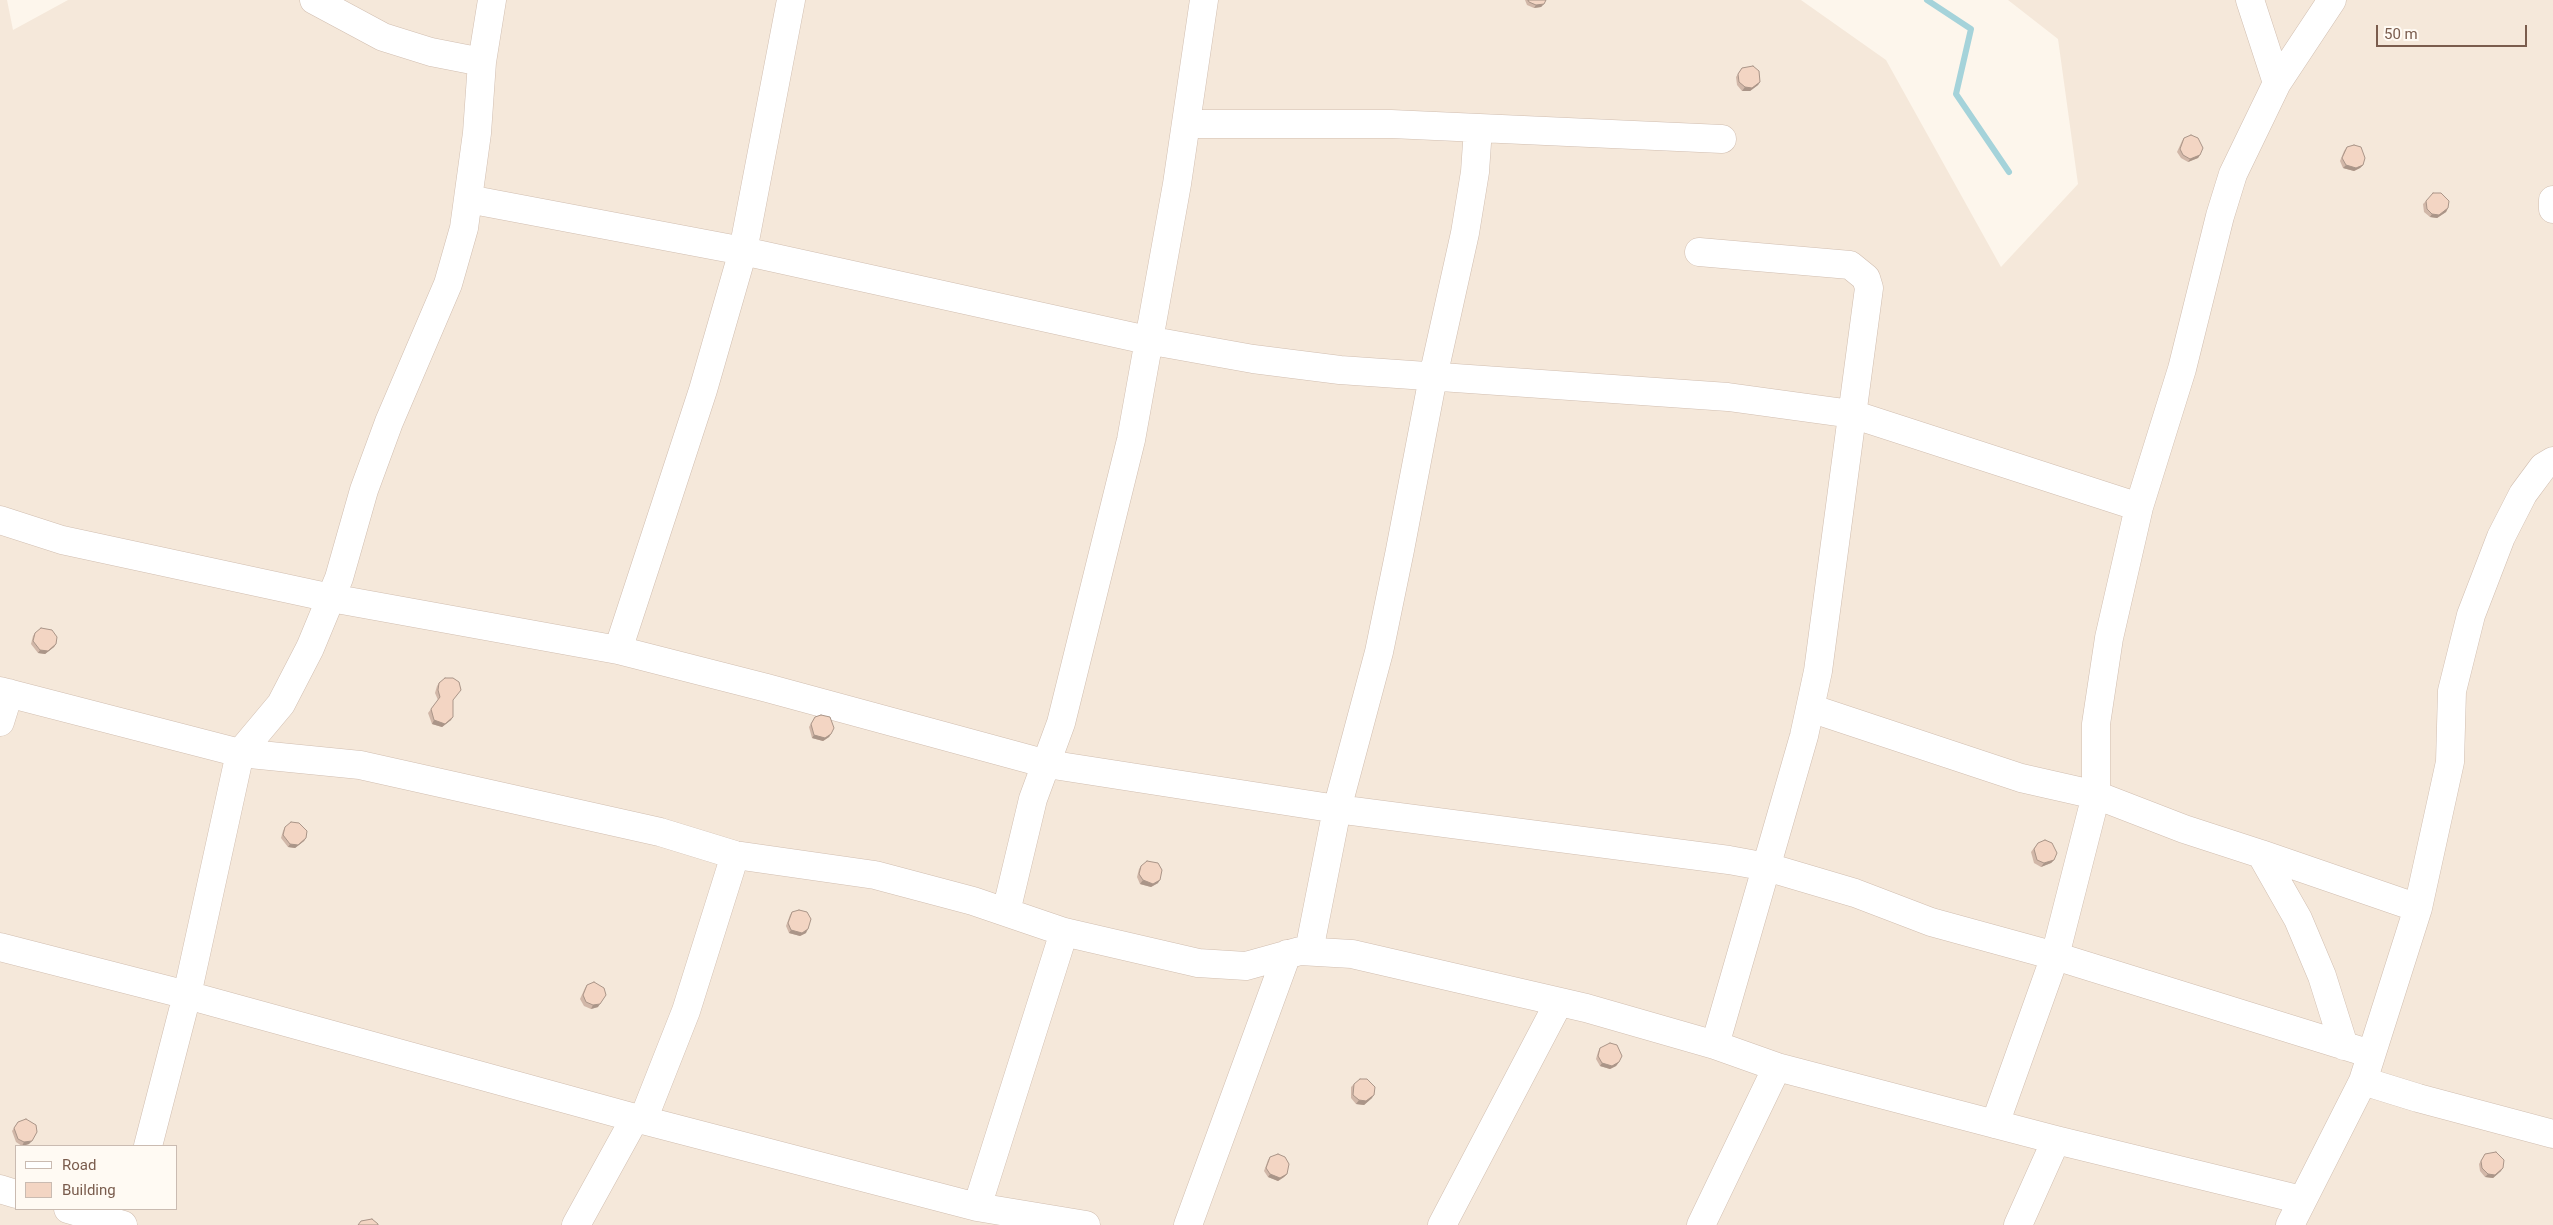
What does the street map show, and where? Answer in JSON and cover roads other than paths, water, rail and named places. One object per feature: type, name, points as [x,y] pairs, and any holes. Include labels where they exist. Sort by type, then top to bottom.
[{"type":"street","points":[[314,0],[390,40],[431,52],[482,62]]},
{"type":"street","points":[[148,1145],[187,995],[240,753],[281,704],[310,648],[339,578],[364,490],[389,422],[448,284],[464,228],[477,132],[482,62],[492,0]]},
{"type":"street","points":[[618,650],[703,390],[743,251],[791,0]]},
{"type":"street","points":[[1006,912],[1033,799],[1062,724],[1131,440],[1177,184],[1204,0]]},
{"type":"street","points":[[2250,0],[2277,83]]},
{"type":"street","points":[[1995,1124],[2055,956],[2096,795],[2096,724],[2109,638],[2139,507],[2182,369],[2220,216],[2233,174],[2277,83],[2332,0]]},
{"type":"street","points":[[1186,124],[1391,124],[1722,139]]},
{"type":"street","points":[[1188,1225],[1298,952],[1379,652],[1433,377],[1465,233],[1475,172],[1478,128]]},
{"type":"street","points":[[468,199],[743,251],[1148,340],[1263,360],[1340,370],[1728,397],[1852,414],[2139,507]]},
{"type":"street","points":[[2553,200],[2553,209]]},
{"type":"street","points":[[1699,252],[1850,265],[1866,278],[1869,288],[1818,671],[1810,708],[1767,867],[1715,1045]]},
{"type":"street","points":[[2290,1225],[2363,1081],[2418,908],[2450,762],[2452,691],[2471,614],[2501,537],[2523,494],[2543,466],[2553,461]]},
{"type":"street","points":[[0,520],[62,540],[330,598],[618,650],[786,693],[1047,764],[1337,809],[1729,860],[1767,867],[1855,893],[1932,922],[2055,956],[2371,1054]]},
{"type":"street","points":[[0,722],[4,692],[240,753],[360,765],[660,832],[735,855],[874,875],[1006,912],[1064,932],[1198,963],[1246,966],[1298,952],[1352,954],[1559,1002],[1715,1045],[1777,1067],[2056,1140],[2302,1200]]},
{"type":"street","points":[[1810,708],[2021,778],[2096,795],[2184,829],[2418,908]]},
{"type":"street","points":[[2261,854],[2298,919],[2322,976],[2344,1046]]},
{"type":"street","points":[[576,1225],[639,1119],[686,1011],[735,855]]},
{"type":"street","points":[[977,1207],[1064,932]]},
{"type":"street","points":[[0,947],[187,995],[639,1119],[977,1207],[1057,1222],[1086,1225]]},
{"type":"street","points":[[1442,1225],[1559,1002]]},
{"type":"street","points":[[1701,1225],[1777,1067]]},
{"type":"street","points":[[2363,1081],[2553,1134]]},
{"type":"street","points":[[2018,1225],[2056,1140]]},
{"type":"street","points":[[0,1189],[15,1194]]},
{"type":"street","points":[[71,1210],[123,1225],[128,1210]]},
{"type":"waterway","points":[[1927,0],[1971,29],[1956,94],[2009,172]]}]
